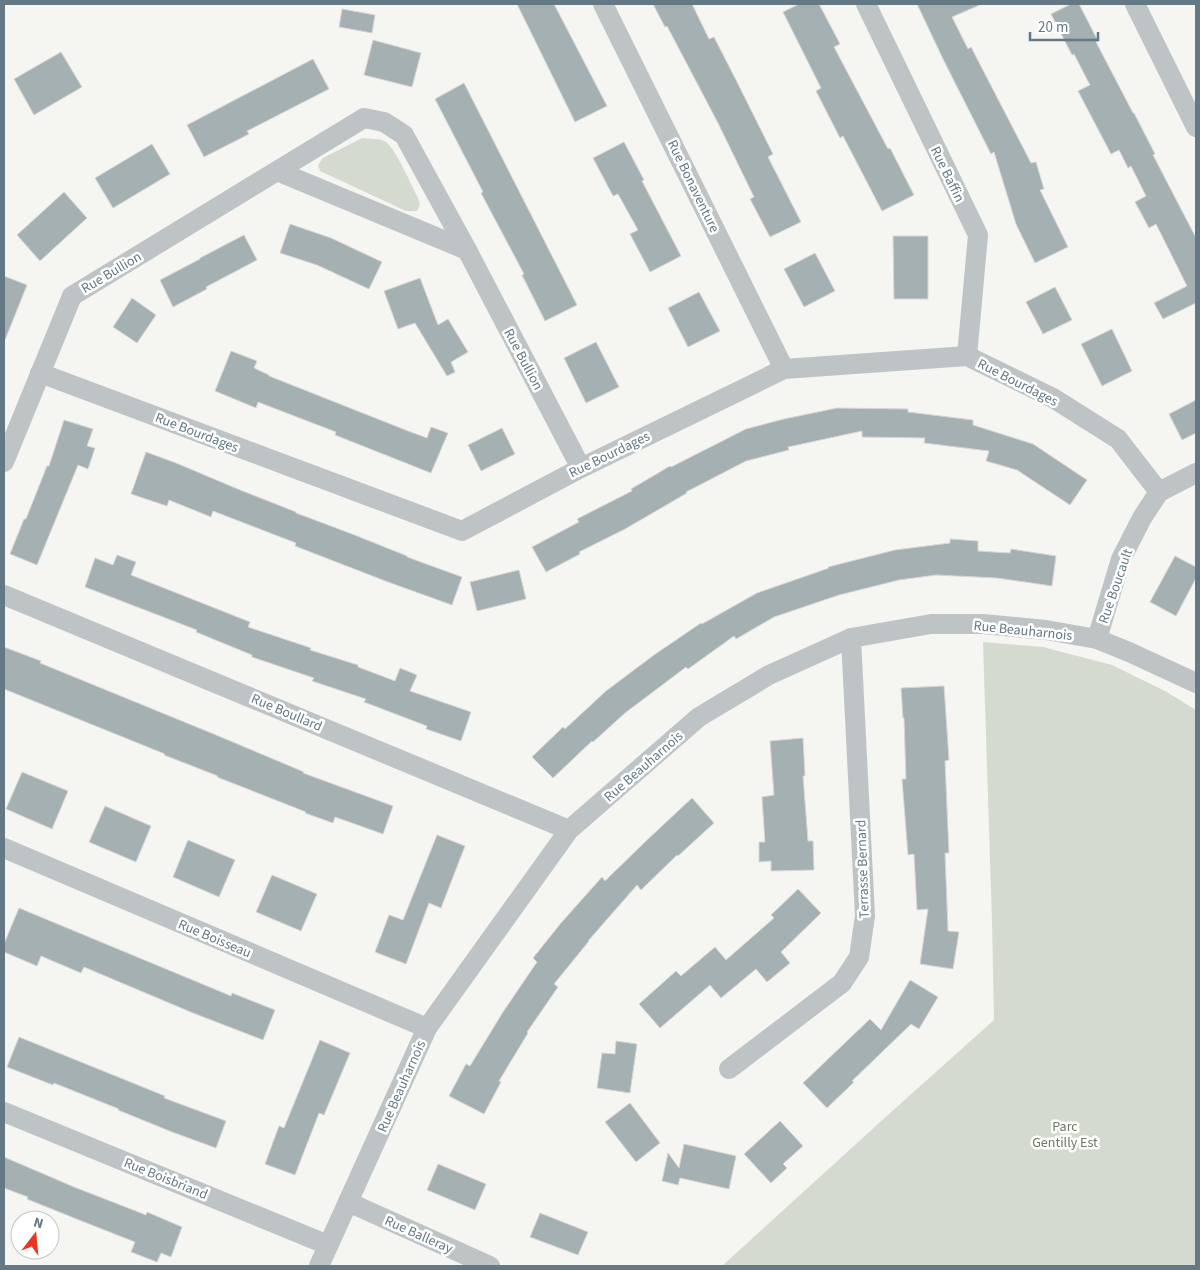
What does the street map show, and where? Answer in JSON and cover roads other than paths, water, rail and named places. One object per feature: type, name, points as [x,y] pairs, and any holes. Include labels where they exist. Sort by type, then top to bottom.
[{"type":"street","name":"Rue Bonaventure","points":[[603,4],[784,369]]},
{"type":"street","name":"Rue Baffin","points":[[866,4],[978,235],[967,356]]},
{"type":"street","points":[[1135,4],[1196,127]]},
{"type":"street","name":"Rue Bullion","points":[[4,462],[72,296],[364,118],[384,122],[404,134],[581,468]]},
{"type":"street","points":[[277,171],[467,250]]},
{"type":"street","name":"Rue Bourdages","points":[[40,373],[462,531],[581,468],[784,369],[967,356],[1054,398],[1118,439],[1159,492]]},
{"type":"street","name":"Rue Boucault","points":[[1097,639],[1121,559],[1142,518],[1159,492],[1196,473]]},
{"type":"street","name":"Rue Boullard","points":[[4,595],[569,830]]},
{"type":"street","name":"Rue Beauharnois","points":[[319,1266],[427,1028],[569,830],[699,717],[769,675],[851,638],[931,624],[983,624],[1046,630],[1097,639],[1196,683]]},
{"type":"street","name":"Terrasse Bernard","points":[[729,1069],[842,983],[859,957],[865,916],[851,638]]},
{"type":"street","name":"Rue Boisseau","points":[[4,848],[427,1028]]},
{"type":"street","name":"Rue Boisbriand","points":[[4,1112],[328,1245]]},
{"type":"street","name":"Rue Balleray","points":[[348,1202],[490,1266]]},
{"type":"park label","name":"Parc Gentilly Est","points":[[1065,1134]]}]
